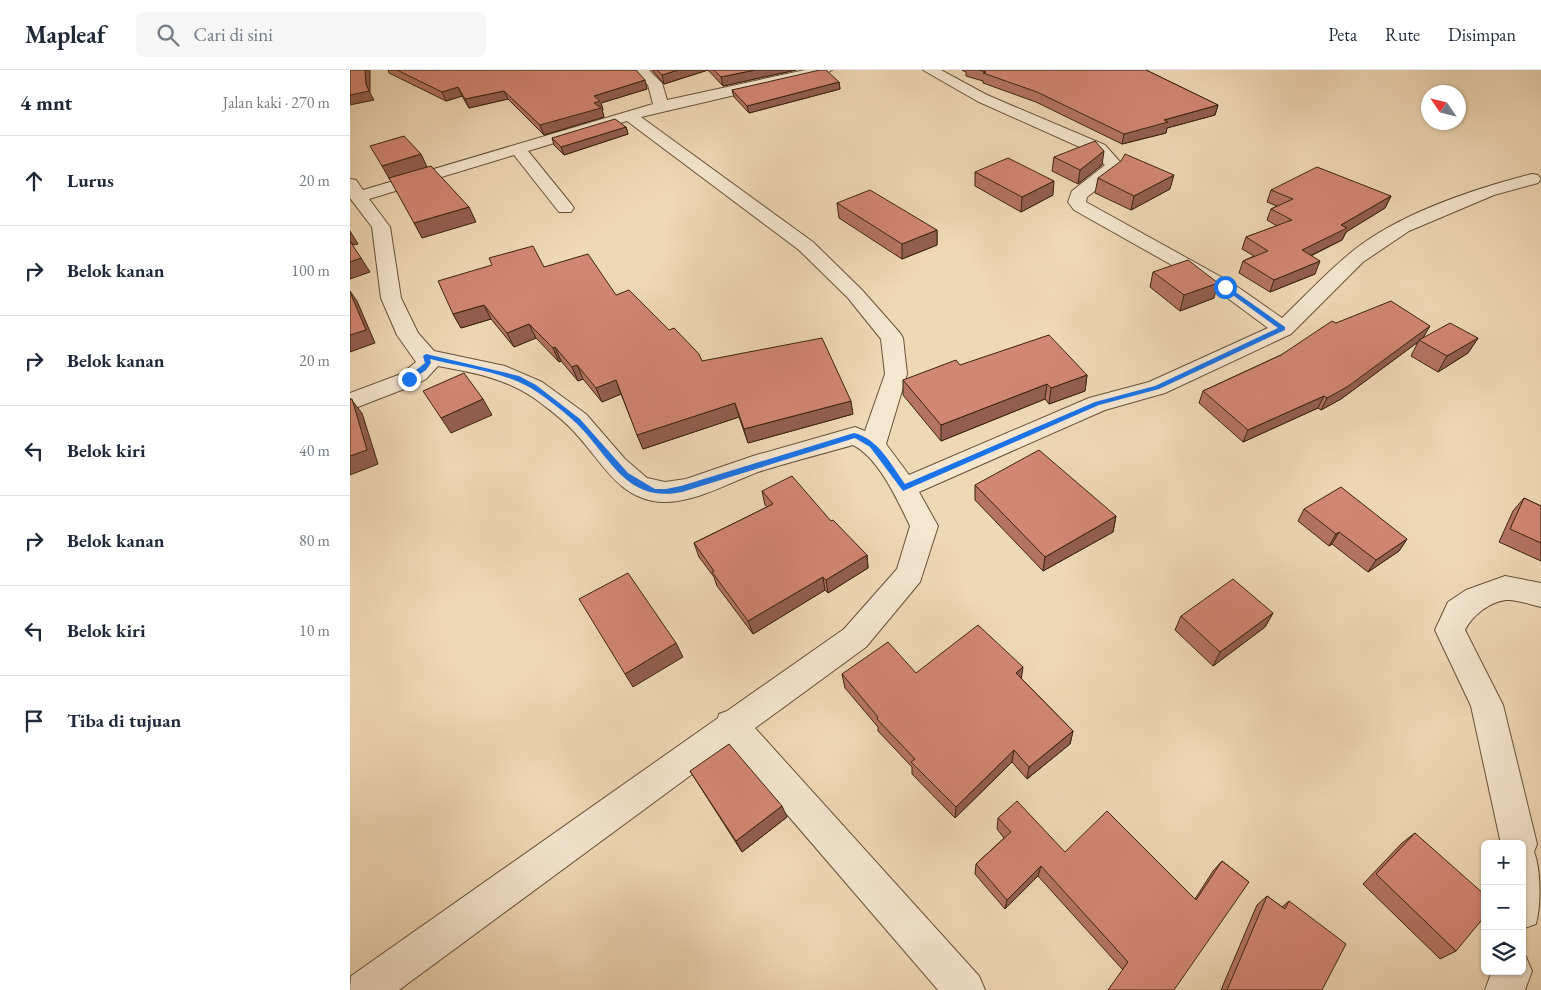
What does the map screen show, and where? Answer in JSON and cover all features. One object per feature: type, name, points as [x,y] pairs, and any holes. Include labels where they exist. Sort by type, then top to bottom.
[{"type":"street","points":[[640,70],[655,83],[661,106]]},
{"type":"street","points":[[350,402],[418,374],[428,363],[426,356],[408,335],[391,298],[381,228],[354,190],[518,149],[661,106],[825,70]]},
{"type":"street","points":[[930,70],[982,98],[1104,152],[1114,164],[1112,170],[1078,195],[1077,202],[1080,206],[1225,287],[1283,329]]},
{"type":"street","points":[[630,116],[806,246],[855,294],[892,338],[896,374],[873,445]]},
{"type":"street","points":[[518,149],[565,208]]},
{"type":"street","points":[[903,488],[1097,404],[1157,388],[1283,329],[1356,258],[1402,227],[1488,191],[1532,179]]},
{"type":"street","points":[[365,990],[731,725],[855,638],[910,574],[924,526],[903,488],[873,445],[863,438],[854,436],[752,465],[682,489],[666,492],[654,491],[641,486],[625,475],[590,432],[533,386],[516,378],[426,356]]},
{"type":"street","points":[[1518,840],[1487,705],[1450,630],[1459,611],[1476,599],[1505,588],[1541,595]]},
{"type":"street","points":[[731,725],[965,990]]},
{"type":"street","points":[[1505,990],[1511,975]]},
{"type":"building","points":[[350,70],[365,70],[366,84],[369,91],[350,95]]},
{"type":"building","points":[[397,70],[636,70],[645,80],[594,96],[600,101],[594,103],[601,108],[540,125],[504,91],[465,99],[458,87],[442,92]]},
{"type":"building","points":[[657,70],[678,70],[662,75]]},
{"type":"building","points":[[714,70],[755,70],[721,77]]},
{"type":"building","points":[[826,70],[839,82],[747,106],[732,90]]},
{"type":"building","points":[[979,70],[1146,70],[1218,105],[1164,120],[1168,122],[1124,134],[1037,92]]},
{"type":"building","points":[[615,119],[626,127],[561,147],[552,138]]},
{"type":"building","points":[[404,136],[421,154],[382,166],[370,146]]},
{"type":"building","points":[[1095,141],[1104,151],[1080,170],[1054,157]]},
{"type":"building","points":[[1125,154],[1174,175],[1134,196],[1098,178],[1121,161]]},
{"type":"building","points":[[1008,158],[1054,181],[1022,197],[975,172]]},
{"type":"building","points":[[431,166],[469,207],[414,223],[389,178]]},
{"type":"building","points":[[1317,167],[1391,196],[1341,225],[1347,228],[1302,250],[1320,261],[1274,280],[1243,261],[1268,251],[1246,237],[1292,220],[1271,209],[1293,199],[1271,190]]},
{"type":"building","points":[[870,190],[937,230],[902,244],[837,203]]},
{"type":"building","points":[[350,241],[361,258],[350,262]]},
{"type":"building","points":[[533,246],[544,267],[588,254],[616,295],[629,290],[669,330],[674,328],[699,354],[702,361],[822,338],[851,401],[744,429],[735,403],[637,435],[616,380],[596,388],[577,365],[572,367],[555,347],[553,348],[529,324],[507,333],[484,305],[453,314],[438,281],[492,265],[489,258]]},
{"type":"building","points":[[1188,260],[1218,283],[1184,295],[1153,272]]},
{"type":"building","points":[[350,292],[366,330],[350,335]]},
{"type":"building","points":[[1391,301],[1430,326],[1347,387],[1327,398],[1324,396],[1248,430],[1203,391],[1281,355],[1332,321],[1336,323]]},
{"type":"building","points":[[1450,323],[1478,338],[1447,356],[1419,340]]},
{"type":"building","points":[[1049,335],[1087,375],[1051,388],[1047,384],[941,425],[903,380],[956,360],[960,365]]},
{"type":"building","points":[[464,373],[483,399],[441,418],[423,391]]},
{"type":"building","points":[[352,399],[367,450],[350,456],[350,400]]},
{"type":"building","points":[[1039,450],[1116,516],[1045,557],[975,485]]},
{"type":"building","points":[[792,476],[831,521],[833,520],[867,555],[826,580],[823,577],[748,621],[712,572],[714,571],[694,543],[773,504],[762,491]]},
{"type":"building","points":[[1341,487],[1407,539],[1376,560],[1339,532],[1336,534],[1304,509]]},
{"type":"building","points":[[1524,498],[1541,506],[1541,543],[1510,529]]},
{"type":"building","points":[[628,573],[676,643],[625,674],[579,599]]},
{"type":"building","points":[[1233,579],[1273,613],[1220,652],[1181,616]]},
{"type":"building","points":[[978,625],[1023,667],[1016,673],[1073,731],[1029,767],[1014,750],[956,807],[911,762],[915,759],[877,719],[878,717],[842,674],[888,642],[916,673]]},
{"type":"building","points":[[729,744],[782,806],[736,841],[690,771]]},
{"type":"building","points":[[1017,801],[1065,852],[1107,811],[1196,900],[1222,861],[1249,882],[1174,990],[1108,990],[1128,962],[1041,866],[1007,900],[976,864],[1011,832],[998,818]]},
{"type":"building","points":[[1415,833],[1481,891],[1481,921],[1456,951],[1376,874]]},
{"type":"building","points":[[1267,896],[1285,909],[1289,901],[1346,944],[1322,990],[1227,990]]},
{"type":"route","points":[[409,379],[424,369],[428,363],[426,356],[516,378],[533,386],[577,420],[590,432],[625,475],[641,486],[654,491],[666,492],[682,489],[752,465],[854,436],[863,438],[873,445],[903,488],[1097,404],[1157,388],[1283,329],[1225,287]]}]
